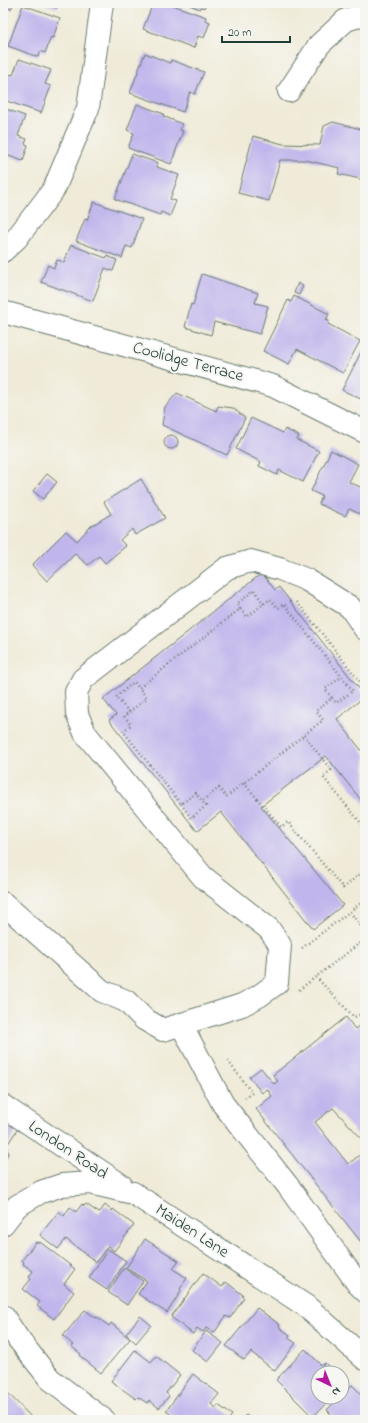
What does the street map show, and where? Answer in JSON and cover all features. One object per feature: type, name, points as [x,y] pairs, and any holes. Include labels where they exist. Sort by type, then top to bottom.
[{"type":"street","points":[[3,251],[16,239],[54,189],[88,108],[102,3]]},
{"type":"street","points":[[289,91],[319,45],[346,20],[365,14]]},
{"type":"street","name":"Coolidge Terrace","points":[[3,312],[273,386],[365,432]]},
{"type":"street","points":[[3,903],[102,991],[126,1001],[144,1019],[163,1030],[242,1005],[260,996],[278,983],[280,945],[269,929],[203,877],[85,733],[77,714],[76,692],[83,679],[227,568],[251,561],[280,569],[307,580],[350,607],[365,629]]},
{"type":"street","points":[[181,1024],[223,1104],[288,1186],[358,1284],[365,1291]]},
{"type":"street","name":"London Road","points":[[3,1106],[134,1193]]},
{"type":"street","name":"Maiden Lane","points":[[3,1224],[16,1206],[41,1192],[62,1185],[90,1183],[134,1193],[306,1306],[365,1359]]},
{"type":"street","points":[[3,1316],[19,1340],[50,1379],[104,1420]]},
{"type":"path","points":[[264,604],[254,590],[237,604],[247,617],[264,604],[270,599],[278,608],[284,604],[353,691],[336,703],[325,689],[341,677]]},
{"type":"path","points":[[297,601],[365,688]]},
{"type":"path","points":[[139,688],[240,609]]},
{"type":"path","points":[[129,712],[116,697],[134,682],[147,698],[124,716],[131,724],[123,731],[191,818],[206,806],[196,793],[181,804]]},
{"type":"path","points":[[202,801],[219,788],[226,797],[244,783],[323,720],[316,711],[332,698]]},
{"type":"path","points":[[304,735],[331,770],[323,777],[365,828]]},
{"type":"path","points":[[244,783],[281,827],[288,822],[343,888],[365,870]]},
{"type":"path","points":[[362,873],[365,877]]},
{"type":"path","points":[[300,949],[365,900]]},
{"type":"path","points":[[350,912],[365,931]]},
{"type":"path","points":[[297,992],[365,939]]},
{"type":"path","points":[[316,977],[354,1017],[365,1013]]},
{"type":"path","points":[[298,981],[303,987]]},
{"type":"path","points":[[224,1056],[252,1093],[241,1101]]},
{"type":"building","points":[[4,3],[14,3],[11,9],[3,7]]},
{"type":"building","points":[[43,3],[59,3],[57,8]]},
{"type":"building","points":[[153,3],[167,3],[206,17],[205,20],[210,22],[204,38],[198,36],[194,48],[143,29]]},
{"type":"building","points":[[184,3],[206,3],[204,8],[201,7],[200,9]]},
{"type":"building","points":[[23,5],[60,18],[53,38],[51,37],[45,53],[41,51],[38,57],[8,46]]},
{"type":"building","points":[[145,53],[170,63],[171,60],[204,72],[195,94],[190,92],[183,112],[130,93]]},
{"type":"building","points":[[19,59],[51,70],[45,84],[51,86],[41,113],[4,100],[7,94],[3,93],[3,80],[5,81],[8,74],[13,75]]},
{"type":"building","points":[[137,104],[164,114],[163,116],[182,124],[180,130],[183,131],[171,164],[128,148],[134,133],[127,130]]},
{"type":"building","points":[[3,108],[25,116],[18,136],[27,139],[25,144],[28,145],[23,161],[3,154]]},
{"type":"building","points":[[333,122],[365,130],[365,180],[338,174],[340,168],[305,160],[280,160],[269,201],[238,193],[253,136],[283,144],[320,145],[324,126]]},
{"type":"building","points":[[132,154],[158,163],[157,167],[179,175],[170,199],[176,201],[170,216],[161,212],[160,215],[115,199]]},
{"type":"building","points":[[94,202],[142,219],[132,248],[126,246],[122,258],[76,241]]},
{"type":"building","points":[[71,245],[106,258],[107,256],[117,260],[113,271],[105,268],[93,301],[41,282],[48,265],[54,268],[57,260],[64,262]]},
{"type":"building","points":[[202,274],[258,293],[255,303],[268,306],[260,334],[214,322],[211,335],[185,327],[191,304],[193,305]]},
{"type":"building","points":[[298,283],[303,286],[299,295],[294,293]]},
{"type":"building","points":[[294,296],[329,314],[326,320],[329,321],[328,324],[360,341],[343,373],[297,349],[289,364],[263,351],[288,300],[291,302]]},
{"type":"building","points":[[365,335],[365,344],[361,342]]},
{"type":"building","points":[[365,344],[365,401],[342,390]]},
{"type":"building","points":[[177,393],[216,411],[218,406],[233,408],[245,418],[227,455],[162,425],[165,407]]},
{"type":"building","points":[[251,418],[283,433],[285,429],[299,436],[297,440],[319,451],[303,482],[279,470],[277,475],[259,466],[261,462],[236,449]]},
{"type":"building","points":[[168,435],[174,435],[178,439],[178,445],[174,449],[168,449],[164,445],[164,439]]},
{"type":"building","points":[[331,450],[358,464],[349,482],[365,489],[365,516],[349,509],[345,516],[319,504],[322,496],[311,491]]},
{"type":"building","points":[[47,474],[57,482],[43,499],[33,491]]},
{"type":"building","points":[[141,479],[165,518],[135,535],[132,529],[120,540],[126,546],[105,563],[99,556],[88,565],[75,554],[47,581],[32,565],[66,531],[77,541],[91,526],[111,514],[104,502]]},
{"type":"building","points":[[262,573],[275,590],[279,587],[365,696],[337,719],[365,755],[365,805],[326,756],[261,806],[343,905],[313,929],[221,812],[197,831],[109,720],[116,715],[103,699]]},
{"type":"building","points":[[346,1017],[355,1029],[365,1021],[365,1142],[333,1108],[315,1122],[348,1164],[365,1151],[365,1247],[256,1109],[272,1096],[267,1089],[262,1093],[249,1077],[261,1068],[274,1084],[278,1081],[273,1075]]},
{"type":"building","points":[[3,1108],[23,1121],[7,1145],[3,1143]]},
{"type":"building","points":[[3,1148],[9,1152],[3,1163]]},
{"type":"building","points":[[82,1204],[84,1206],[86,1204],[99,1213],[105,1205],[112,1211],[113,1209],[134,1225],[114,1251],[108,1246],[96,1262],[66,1239],[58,1249],[40,1235],[59,1211],[64,1216],[70,1207],[76,1212]]},
{"type":"building","points":[[145,1239],[179,1261],[173,1269],[187,1278],[180,1289],[181,1291],[167,1313],[138,1294],[147,1281],[126,1268]]},
{"type":"building","points":[[36,1242],[40,1242],[75,1269],[64,1284],[74,1292],[54,1319],[37,1306],[40,1302],[23,1289],[31,1279],[29,1277],[33,1271],[23,1264],[24,1262],[22,1260]]},
{"type":"building","points":[[108,1249],[126,1261],[107,1290],[89,1278]]},
{"type":"building","points":[[124,1268],[143,1281],[127,1305],[108,1292]]},
{"type":"building","points":[[203,1273],[222,1287],[226,1282],[243,1295],[242,1297],[244,1298],[230,1318],[226,1316],[214,1333],[206,1328],[203,1332],[197,1328],[193,1334],[171,1317]]},
{"type":"building","points":[[257,1308],[280,1325],[279,1327],[290,1335],[288,1338],[296,1343],[275,1371],[251,1352],[244,1360],[226,1346]]},
{"type":"building","points":[[85,1310],[109,1326],[111,1323],[130,1339],[101,1373],[80,1356],[81,1354],[71,1346],[73,1345],[63,1336]]},
{"type":"building","points":[[140,1316],[151,1325],[136,1343],[126,1334]]},
{"type":"building","points":[[206,1331],[223,1343],[208,1362],[192,1350]]},
{"type":"building","points":[[305,1349],[321,1365],[310,1365],[310,1405],[324,1405],[313,1417],[276,1380]]},
{"type":"building","points":[[135,1350],[151,1362],[156,1356],[180,1375],[166,1393],[169,1396],[159,1408],[149,1400],[147,1403],[138,1397],[136,1399],[111,1381]]},
{"type":"building","points":[[193,1374],[219,1394],[211,1404],[216,1408],[218,1405],[232,1415],[228,1420],[178,1420],[166,1411]]},
{"type":"building","points":[[352,1385],[365,1398],[365,1420],[337,1420],[327,1410],[332,1405],[350,1405],[350,1387]]},
{"type":"building","points":[[3,1388],[34,1420],[3,1420]]},
{"type":"building","points":[[246,1415],[253,1420],[241,1420]]}]
